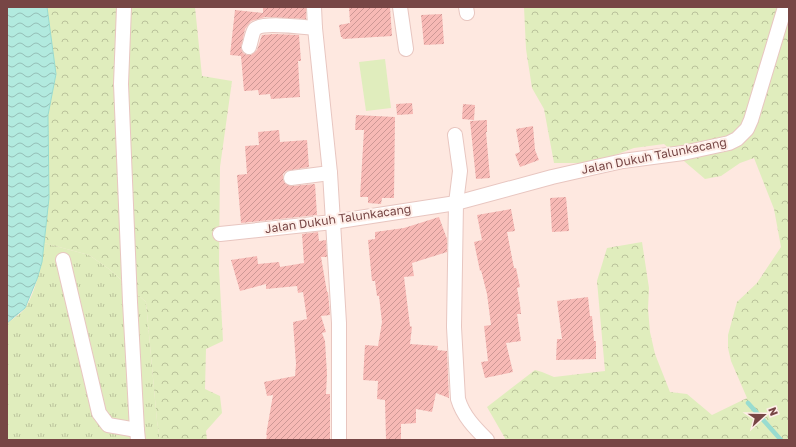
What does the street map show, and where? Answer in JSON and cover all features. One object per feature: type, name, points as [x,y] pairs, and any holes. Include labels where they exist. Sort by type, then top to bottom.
[{"type":"street","points":[[63,260],[99,413],[108,425],[137,435],[121,84],[124,7]]},
{"type":"street","points":[[314,7],[330,173],[333,222],[338,323],[339,440]]},
{"type":"street","points":[[400,7],[406,49]]},
{"type":"street","name":"Jalan Dukuh Talunkacang","points":[[220,234],[333,222],[456,203],[559,175],[623,161],[683,153],[728,143],[737,139],[747,129],[751,120],[785,7]]},
{"type":"street","points":[[249,47],[254,29],[259,26],[272,25],[315,28]]},
{"type":"street","points":[[454,136],[460,171],[456,203],[454,327],[458,399],[461,410],[466,418],[487,440]]},
{"type":"street","points":[[291,178],[330,173]]},
{"type":"green space","points":[[47,7],[195,7],[202,76],[232,81],[220,167],[219,268],[223,341],[206,349],[205,389],[220,396],[222,413],[206,431],[207,440],[160,440],[146,302],[109,269],[89,255],[44,243],[49,198],[48,115],[56,74]]},
{"type":"green space","points":[[524,7],[789,7],[789,440],[506,440],[487,407],[535,370],[554,377],[605,371],[597,281],[607,248],[642,242],[649,288],[648,309],[650,332],[655,354],[670,392],[687,394],[712,415],[747,398],[731,361],[728,348],[728,335],[737,302],[757,283],[781,247],[774,209],[754,158],[740,163],[721,176],[705,179],[664,144],[634,148],[593,163],[554,163],[544,109],[532,88],[526,49]]},
{"type":"green space","points":[[385,59],[391,108],[366,111],[359,62]]},
{"type":"green space","points":[[44,243],[89,255],[109,269],[146,302],[160,440],[7,440],[7,323],[26,307],[30,300],[38,276]]},
{"type":"water","points":[[7,7],[47,7],[56,74],[48,115],[49,198],[42,262],[37,279],[25,308],[7,323]]},
{"type":"building","points":[[263,7],[306,7],[306,19],[265,17],[251,21],[245,29],[241,48],[243,53],[251,55],[257,50],[262,35],[299,35],[301,61],[298,61],[300,97],[271,99],[270,94],[259,95],[258,90],[244,91],[241,56],[230,55],[235,10],[263,13]]},
{"type":"building","points":[[349,7],[390,7],[392,36],[343,39],[341,37],[339,25],[350,23]]},
{"type":"building","points":[[442,14],[444,44],[424,45],[421,15]]},
{"type":"building","points":[[412,103],[413,114],[397,115],[396,104]]},
{"type":"building","points":[[463,104],[475,105],[474,120],[462,119]]},
{"type":"building","points":[[356,115],[395,117],[394,198],[382,198],[381,204],[368,203],[368,197],[360,197],[364,130],[355,130]]},
{"type":"building","points":[[487,120],[486,132],[490,178],[476,179],[470,121]]},
{"type":"building","points":[[533,126],[535,150],[539,160],[520,167],[515,154],[520,152],[516,129]]},
{"type":"building","points":[[279,130],[280,142],[307,140],[309,167],[286,171],[283,174],[283,179],[285,183],[292,186],[315,184],[317,215],[241,223],[237,175],[247,174],[245,146],[259,145],[258,132]]},
{"type":"building","points":[[566,197],[569,231],[552,232],[550,198]]},
{"type":"building","points":[[511,209],[515,231],[507,232],[514,268],[516,268],[520,287],[517,288],[521,314],[517,314],[521,341],[506,343],[513,372],[485,378],[481,362],[488,361],[484,326],[491,325],[487,294],[481,270],[480,271],[474,242],[482,240],[477,215]]},
{"type":"building","points":[[439,217],[447,239],[447,252],[412,263],[414,276],[404,277],[410,326],[412,327],[410,344],[438,346],[437,350],[447,351],[449,398],[436,393],[432,412],[416,409],[416,423],[401,424],[401,440],[386,440],[385,400],[377,399],[378,381],[363,380],[365,345],[378,346],[382,322],[379,296],[377,296],[375,281],[372,281],[368,240],[375,239],[375,232],[404,228]]},
{"type":"building","points":[[318,232],[319,241],[326,240],[327,257],[321,257],[328,292],[330,315],[321,316],[326,332],[322,333],[325,341],[327,374],[326,394],[330,394],[330,440],[266,440],[273,395],[267,396],[264,382],[295,376],[296,364],[293,322],[307,319],[303,292],[298,293],[297,286],[266,289],[266,284],[240,291],[231,260],[257,256],[258,264],[279,262],[280,267],[304,263],[302,234]]},
{"type":"building","points":[[588,297],[590,316],[592,316],[594,341],[596,341],[596,359],[556,360],[557,339],[562,339],[557,301]]},
{"type":"waterway","points":[[748,403],[781,440]]}]
